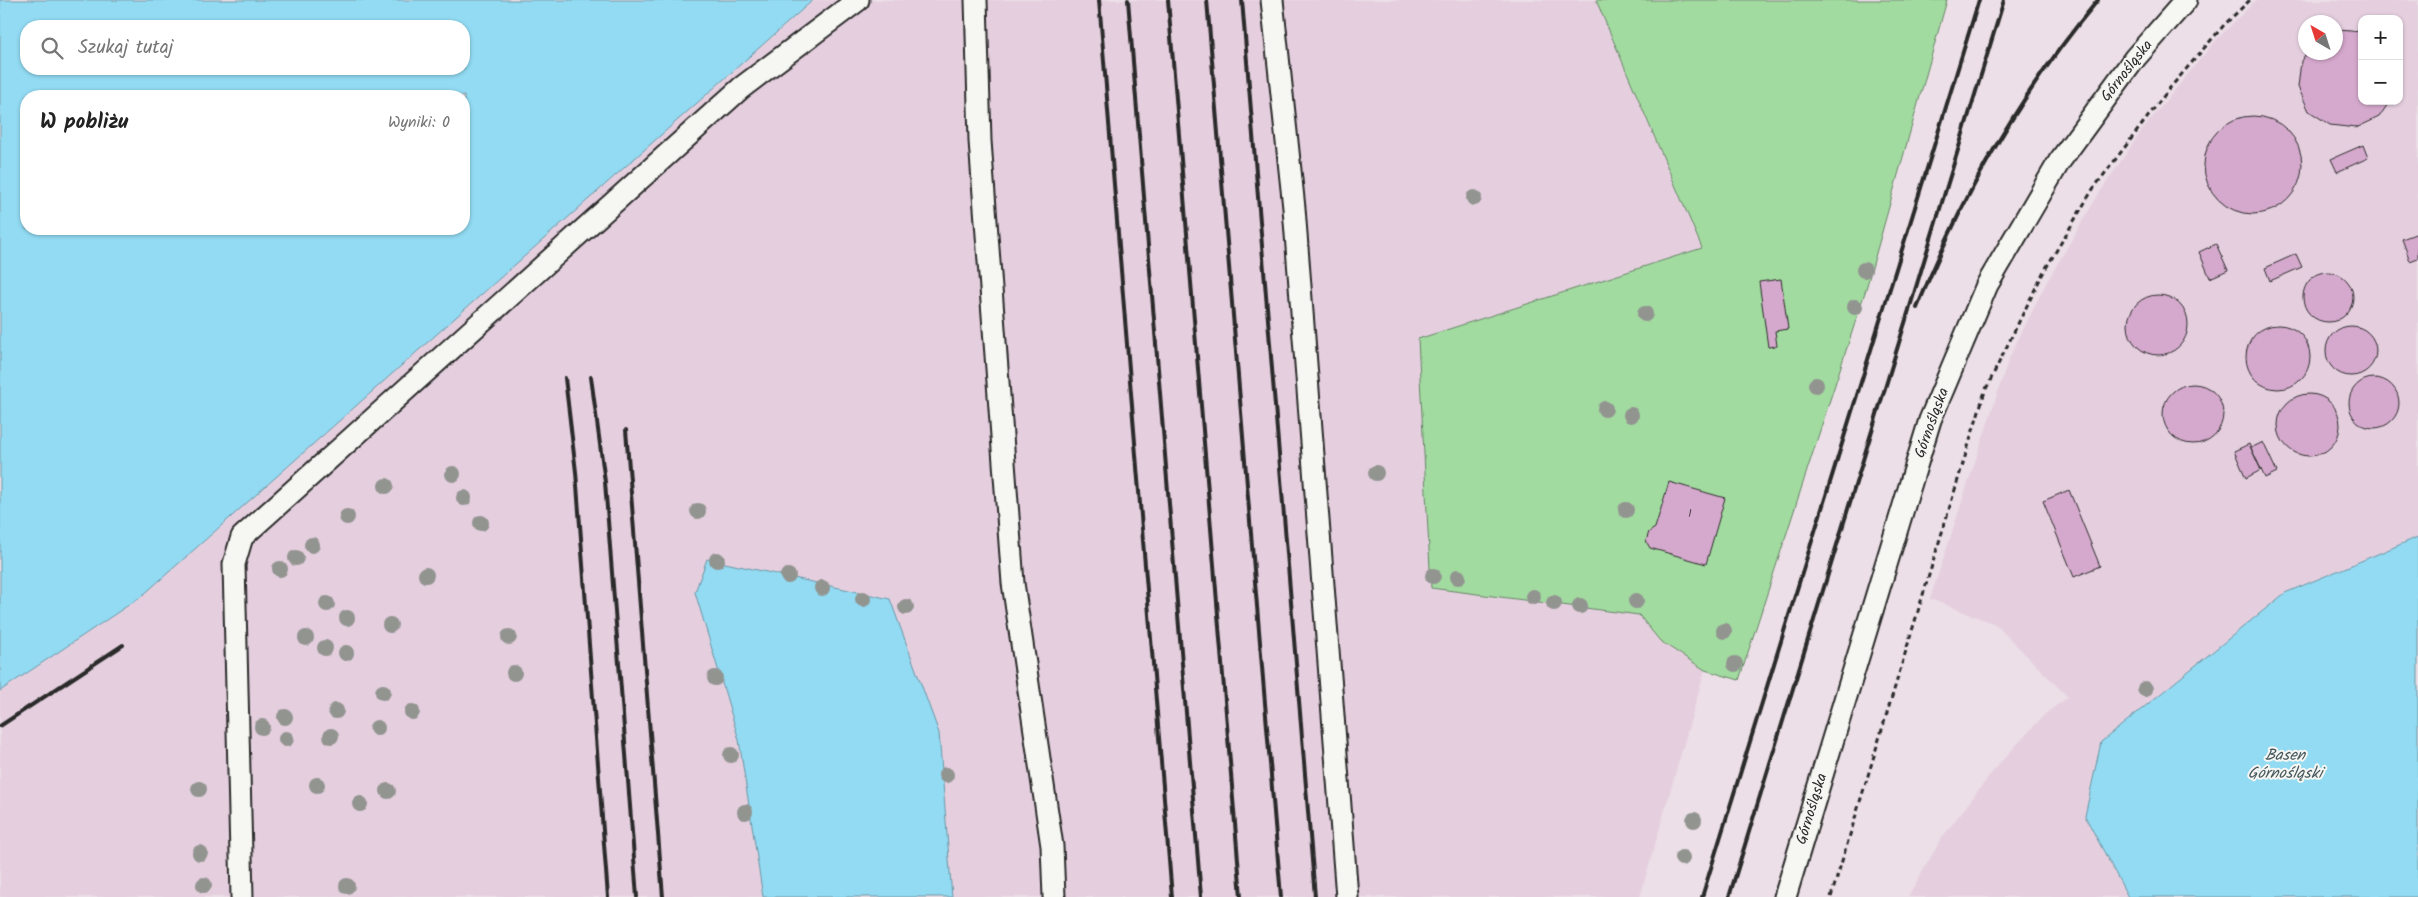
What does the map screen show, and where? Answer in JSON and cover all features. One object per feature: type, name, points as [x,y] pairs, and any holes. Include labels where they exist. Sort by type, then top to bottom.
[{"type":"lane","points":[[242,897],[234,564],[242,537],[741,88],[858,0]]},
{"type":"lane","points":[[976,0],[980,141],[1013,583],[1052,846],[1054,897]]},
{"type":"lane","points":[[1272,0],[1294,208],[1346,897]]},
{"type":"lane","name":"Górnośląska","points":[[1785,897],[1930,420],[1987,285],[2059,162],[2135,58],[2186,0]]},
{"type":"path","points":[[1831,897],[1985,391],[2043,273],[2093,189],[2169,89],[2224,25],[2250,0]]},
{"type":"shaded area","points":[[813,0],[1596,0],[1702,248],[1418,339],[1431,588],[1639,615],[1660,641],[1705,670],[1640,897],[0,897],[0,691],[142,596]]},
{"type":"shaded area","points":[[2256,0],[2418,0],[2418,537],[2285,593],[2085,816],[2128,897],[1908,897],[1941,839],[1997,766],[2045,714],[2068,697],[1995,624],[1930,599],[2009,358],[2045,285],[2098,195],[2142,130],[2215,41]]},
{"type":"green space","points":[[1596,0],[1947,0],[1866,289],[1739,680],[1705,670],[1660,641],[1639,615],[1431,588],[1418,339],[1702,248]]},
{"type":"water","points":[[0,0],[813,0],[142,596],[0,691]]},
{"type":"water","name":"Basen Górnośląski","points":[[2418,537],[2418,897],[2128,897],[2085,816],[2101,742],[2285,593]]},
{"type":"water","points":[[707,559],[890,599],[939,733],[952,897],[763,897],[739,740],[695,592]]},
{"type":"building","points":[[2343,30],[2358,32],[2358,105],[2387,105],[2379,117],[2356,128],[2330,125],[2309,111],[2298,87],[2301,61],[2343,60]]},
{"type":"building","points":[[2253,116],[2272,120],[2287,131],[2298,146],[2302,165],[2298,184],[2287,199],[2272,210],[2253,214],[2234,210],[2219,199],[2208,184],[2204,165],[2208,146],[2219,131],[2234,120]]},
{"type":"building","points":[[2363,145],[2368,158],[2337,172],[2331,159]]},
{"type":"building","points":[[2418,233],[2418,258],[2410,261],[2402,239]]},
{"type":"building","points":[[2216,244],[2228,270],[2210,278],[2199,252]]},
{"type":"building","points":[[2296,254],[2302,267],[2270,281],[2265,268]]},
{"type":"building","points":[[2323,272],[2333,272],[2346,279],[2353,292],[2353,302],[2346,315],[2333,322],[2323,322],[2314,318],[2307,311],[2303,302],[2303,292],[2307,283],[2314,276]]},
{"type":"building","points":[[1781,279],[1788,329],[1775,331],[1777,346],[1768,347],[1759,282]]},
{"type":"building","points":[[2158,295],[2174,300],[2179,304],[2183,309],[2188,325],[2183,341],[2179,346],[2174,350],[2158,355],[2142,350],[2137,346],[2133,341],[2128,325],[2133,309],[2137,304],[2142,300]]},
{"type":"building","points":[[2278,325],[2290,327],[2301,334],[2308,345],[2310,357],[2308,369],[2301,380],[2290,387],[2278,389],[2266,387],[2255,380],[2248,369],[2246,357],[2248,345],[2255,334],[2266,327]]},
{"type":"building","points":[[2351,326],[2369,333],[2376,351],[2369,369],[2351,376],[2333,369],[2326,351],[2333,333]]},
{"type":"building","points":[[2369,378],[2379,378],[2392,385],[2399,398],[2399,408],[2392,421],[2379,428],[2369,428],[2360,424],[2353,417],[2349,408],[2349,398],[2353,389],[2360,382]]},
{"type":"building","points":[[2193,384],[2209,389],[2214,393],[2218,398],[2223,414],[2218,430],[2214,435],[2209,439],[2193,444],[2177,439],[2172,435],[2168,430],[2163,414],[2168,398],[2172,393],[2177,389]]},
{"type":"building","points":[[2303,394],[2315,394],[2331,403],[2338,413],[2340,425],[2338,437],[2331,447],[2315,456],[2303,456],[2292,451],[2283,442],[2278,431],[2278,419],[2283,408],[2292,399]]},
{"type":"building","points":[[2263,442],[2277,472],[2265,478],[2251,448]]},
{"type":"building","points":[[2249,444],[2261,470],[2246,478],[2234,451]]},
{"type":"building","points":[[1669,482],[1725,498],[1706,564],[1650,548],[1646,541],[1649,532],[1655,528]]},
{"type":"building","points":[[2069,490],[2100,566],[2074,577],[2043,501]]},
{"type":"railway","points":[[1099,0],[1172,897]]},
{"type":"railway","points":[[1128,0],[1201,897]]},
{"type":"railway","points":[[1168,0],[1241,897]]},
{"type":"railway","points":[[1207,0],[1281,897]]},
{"type":"railway","points":[[1242,0],[1315,897]]},
{"type":"railway","points":[[1702,897],[1979,0]]},
{"type":"railway","points":[[1729,897],[2004,0]]},
{"type":"railway","points":[[1917,308],[1953,226],[1995,147],[2044,71],[2098,0]]},
{"type":"railway","points":[[591,377],[605,482],[637,897]]},
{"type":"railway","points":[[565,378],[576,472],[608,897]]},
{"type":"railway","points":[[626,430],[663,897]]},
{"type":"railway","points":[[0,726],[123,645]]}]
